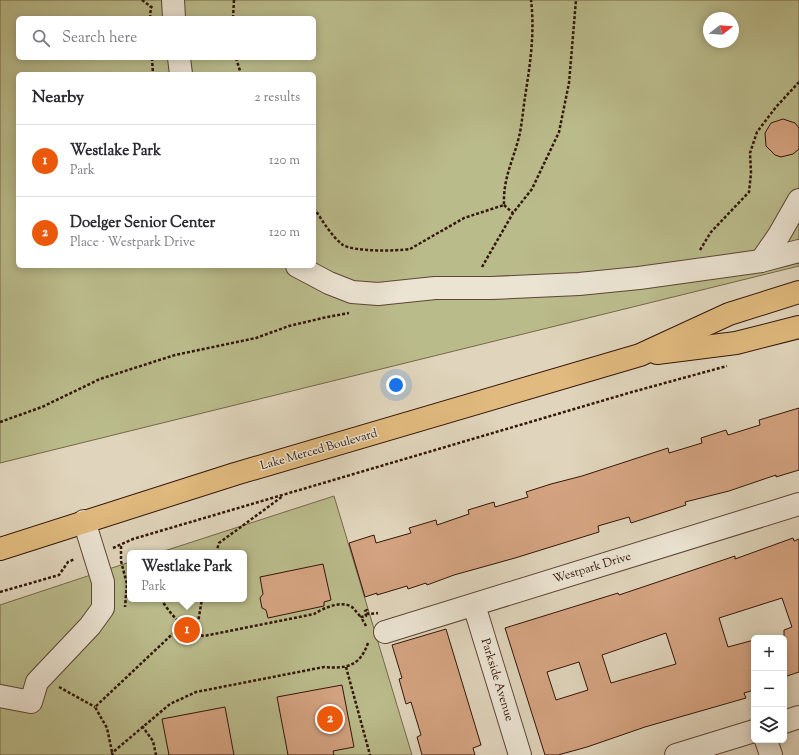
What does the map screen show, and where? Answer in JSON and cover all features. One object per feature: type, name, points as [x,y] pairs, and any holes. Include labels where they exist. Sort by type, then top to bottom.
[{"type":"main road","name":"Lake Merced Boulevard","points":[[0,549],[235,474],[640,355],[729,314],[799,292]]},
{"type":"main road","name":"Lake Merced Boulevard","points":[[640,355],[729,344],[799,327]]},
{"type":"street","points":[[173,0],[174,16]]},
{"type":"street","points":[[179,60],[181,72]]},
{"type":"street","points":[[761,261],[779,235],[799,200]]},
{"type":"street","points":[[301,268],[329,283],[352,292],[378,294],[435,288],[491,288],[578,284],[639,278],[761,261],[799,251]]},
{"type":"street","name":"Westpark Drive","points":[[385,632],[799,504]]},
{"type":"street","points":[[0,696],[31,702],[37,682],[90,626],[103,608],[103,582],[84,521]]},
{"type":"street","name":"Parkside Avenue","points":[[474,605],[520,755]]},
{"type":"street","points":[[787,721],[799,717]]},
{"type":"street","points":[[676,755],[751,732]]},
{"type":"street","points":[[767,743],[770,755]]},
{"type":"path","points":[[150,16],[151,0]]},
{"type":"path","points":[[233,16],[234,0]]},
{"type":"path","points":[[513,213],[504,205],[503,190],[507,172],[519,136],[527,89],[533,20],[531,0]]},
{"type":"path","points":[[152,60],[153,72]]},
{"type":"path","points":[[237,60],[240,72]]},
{"type":"path","points":[[699,270],[697,256],[711,232],[749,192],[751,173],[750,153],[757,132],[776,107],[799,82]]},
{"type":"path","points":[[316,211],[342,244],[352,249],[402,250],[410,248],[464,218],[504,205]]},
{"type":"path","points":[[0,592],[59,575],[68,562],[121,546],[133,540],[632,392],[731,365]]},
{"type":"path","points":[[217,550],[219,543],[284,495]]},
{"type":"path","points":[[164,602],[169,612],[196,635],[204,636],[314,614],[328,606],[342,605],[352,607],[361,617]]},
{"type":"path","points":[[196,635],[202,602]]},
{"type":"path","points":[[95,707],[183,624]]},
{"type":"path","points":[[112,754],[142,726],[170,704],[196,692],[324,667],[346,667],[370,755]]},
{"type":"path","points":[[55,685],[95,707],[107,728],[112,754]]},
{"type":"path","points":[[142,726],[153,741],[156,755]]},
{"type":"green space","points":[[0,0],[799,0],[799,266],[0,463]]},
{"type":"green space","points":[[334,496],[412,755],[0,755],[0,605],[127,563],[127,602],[247,602],[247,550],[167,550]]},
{"type":"building","points":[[783,119],[795,123],[799,128],[799,149],[793,154],[781,157],[775,155],[766,146],[765,133],[771,123]]},
{"type":"building","points":[[799,408],[799,470],[776,477],[776,475],[729,491],[685,502],[686,505],[631,523],[629,517],[598,526],[599,532],[454,575],[427,585],[426,583],[408,589],[407,586],[365,597],[349,543],[374,535],[376,543],[411,533],[409,528],[436,520],[437,525],[469,514],[468,510],[494,502],[495,507],[528,497],[526,492],[582,476],[668,448],[669,453],[702,443],[701,438],[726,430],[728,435],[760,425],[759,420]]},
{"type":"building","points":[[793,538],[794,541],[799,539],[799,672],[787,676],[787,635],[784,635],[784,630],[792,627],[782,598],[719,618],[728,647],[751,641],[751,691],[744,693],[746,698],[645,727],[587,747],[558,755],[545,755],[505,628],[618,593],[619,595],[735,556],[735,559]],"holes":[[[666,633],[676,664],[611,683],[602,655]],[[579,662],[588,690],[556,700],[547,672]]]},
{"type":"building","points":[[323,564],[331,600],[324,602],[324,606],[268,618],[266,610],[262,608],[260,598],[263,594],[260,577]]},
{"type":"building","points":[[446,629],[481,745],[473,748],[475,755],[422,755],[417,737],[421,735],[411,702],[406,704],[399,679],[402,678],[392,645]]},
{"type":"building","points":[[342,685],[354,747],[333,751],[334,755],[288,755],[277,697]]},
{"type":"building","points":[[225,707],[234,755],[169,755],[162,719]]},
{"type":"place","name":"Westlake Park","points":[[187,630]]},
{"type":"place","name":"Doelger Senior Center","points":[[330,719]]}]
